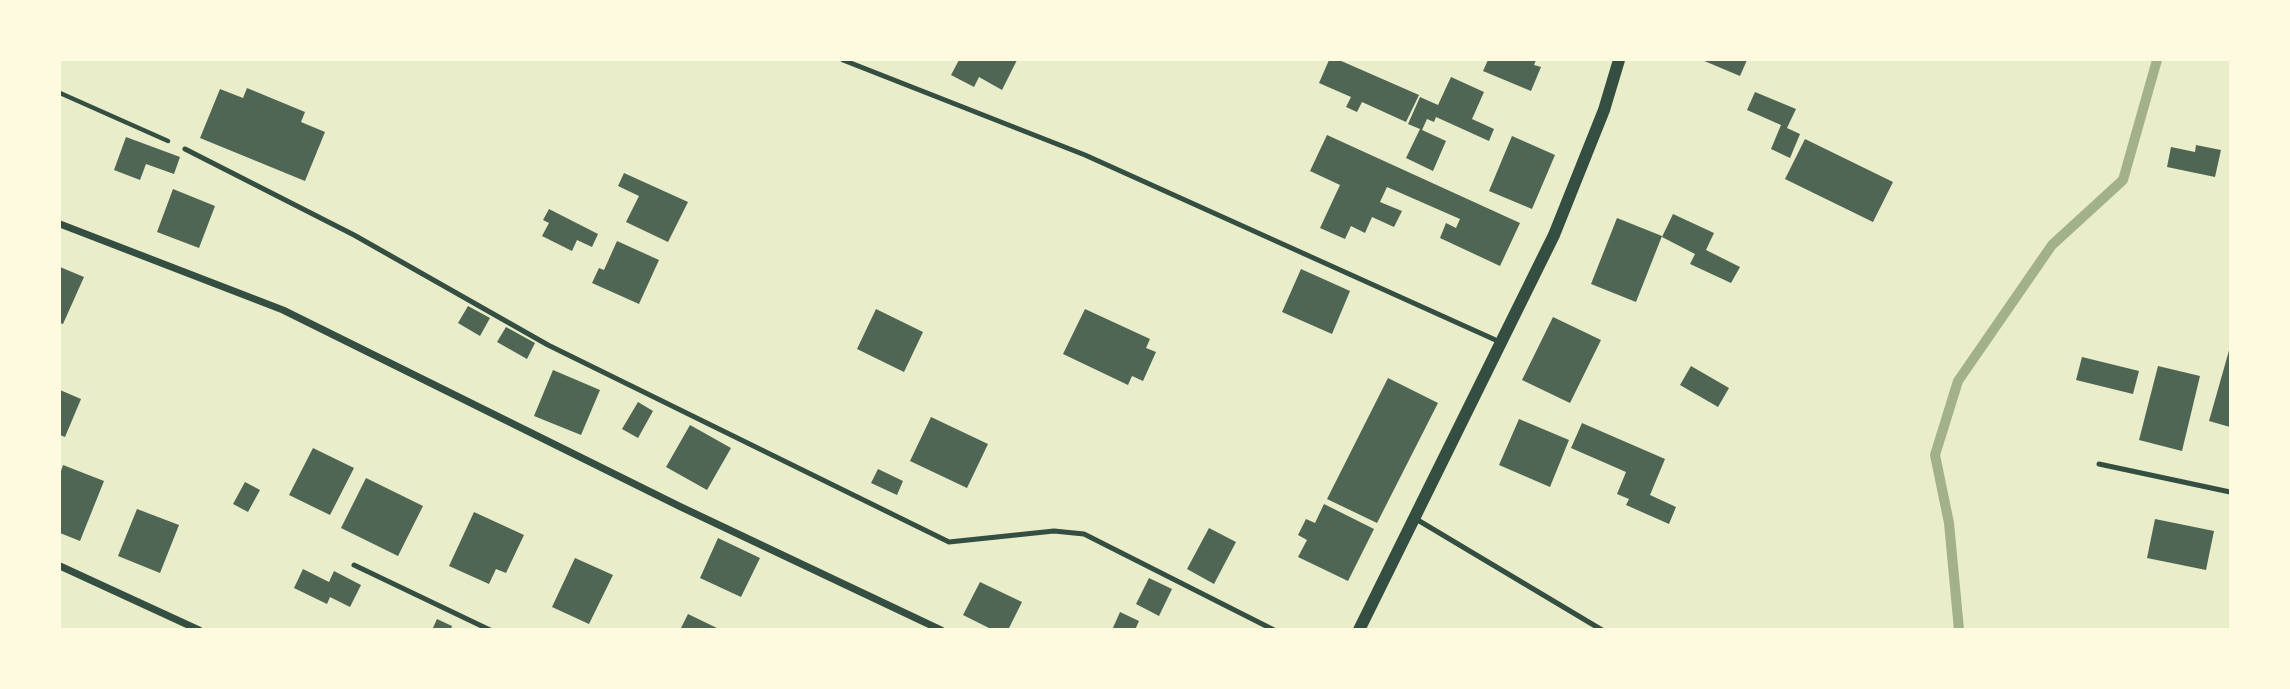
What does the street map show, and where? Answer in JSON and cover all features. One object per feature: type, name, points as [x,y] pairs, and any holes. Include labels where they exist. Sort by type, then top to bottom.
[{"type":"street","points":[[1359,629],[1503,343],[1583,167],[1619,60]]},
{"type":"street","points":[[60,224],[283,310],[681,507],[941,629]]},
{"type":"street","points":[[60,566],[199,629]]},
{"type":"lane","points":[[843,60],[1086,155],[1503,343]]},
{"type":"lane","points":[[185,149],[355,236],[548,345],[949,542],[1054,531],[1084,534],[1273,629]]},
{"type":"lane","points":[[2099,464],[2231,492]]},
{"type":"lane","points":[[1416,519],[1602,629]]},
{"type":"lane","points":[[354,565],[490,629]]},
{"type":"path","points":[[60,93],[185,149]]},
{"type":"building","points":[[959,60],[1017,60],[1002,90],[979,77],[974,87],[951,75]]},
{"type":"building","points":[[1329,60],[1339,60],[1419,95],[1406,122],[1362,102],[1357,112],[1346,107],[1351,97],[1319,83]]},
{"type":"building","points":[[1488,60],[1536,60],[1534,65],[1541,67],[1531,91],[1483,71]]},
{"type":"building","points":[[1702,60],[1747,60],[1740,76]]},
{"type":"building","points":[[1451,77],[1484,92],[1472,119],[1494,129],[1489,141],[1436,117],[1434,122],[1427,119],[1422,130],[1446,141],[1433,171],[1406,158],[1420,129],[1408,124],[1420,97],[1438,105]]},
{"type":"building","points":[[247,88],[305,112],[301,122],[325,132],[305,181],[200,138],[220,89],[243,98]]},
{"type":"building","points":[[1755,92],[1796,109],[1787,128],[1800,134],[1790,158],[1771,149],[1781,125],[1747,110]]},
{"type":"building","points":[[1327,135],[1520,223],[1500,266],[1440,238],[1446,223],[1456,228],[1460,219],[1387,187],[1380,202],[1402,211],[1394,227],[1372,217],[1365,233],[1351,226],[1345,239],[1320,228],[1340,185],[1310,171]]},
{"type":"building","points":[[1512,136],[1555,155],[1532,209],[1489,191]]},
{"type":"building","points":[[126,137],[180,157],[174,174],[146,164],[140,180],[114,170]]},
{"type":"building","points":[[1805,139],[1893,182],[1873,222],[1785,179]]},
{"type":"building","points":[[2196,145],[2221,150],[2215,177],[2167,167],[2171,147],[2195,152]]},
{"type":"building","points":[[624,173],[688,202],[668,242],[626,222],[639,196],[618,186]]},
{"type":"building","points":[[173,189],[215,206],[199,248],[157,232]]},
{"type":"building","points":[[549,209],[598,234],[592,247],[577,240],[572,251],[542,236],[549,223],[543,220]]},
{"type":"building","points":[[1673,214],[1714,233],[1706,250],[1740,267],[1731,283],[1690,264],[1695,254],[1662,237]]},
{"type":"building","points":[[1617,218],[1662,236],[1636,302],[1591,284]]},
{"type":"building","points":[[617,241],[659,260],[639,304],[592,283],[599,268],[604,270]]},
{"type":"building","points":[[60,267],[84,277],[63,324],[60,323]]},
{"type":"building","points":[[1301,269],[1350,291],[1332,334],[1282,312]]},
{"type":"building","points":[[468,306],[490,318],[480,336],[458,323]]},
{"type":"building","points":[[876,309],[923,332],[904,372],[857,349]]},
{"type":"building","points":[[1085,309],[1150,339],[1146,348],[1156,352],[1143,381],[1132,376],[1128,385],[1063,354]]},
{"type":"building","points":[[1553,317],[1601,340],[1570,403],[1522,380]]},
{"type":"building","points":[[506,327],[535,343],[527,359],[497,342]]},
{"type":"building","points":[[2230,347],[2230,427],[2209,421]]},
{"type":"building","points":[[2082,357],[2139,371],[2133,394],[2076,380]]},
{"type":"building","points":[[1691,366],[1729,388],[1718,407],[1680,385]]},
{"type":"building","points":[[2158,366],[2200,376],[2182,451],[2139,440]]},
{"type":"building","points":[[553,370],[600,390],[581,435],[534,416]]},
{"type":"building","points":[[1388,378],[1438,403],[1377,523],[1327,499]]},
{"type":"building","points":[[60,390],[81,399],[65,437],[60,435]]},
{"type":"building","points":[[638,402],[653,411],[638,438],[622,429]]},
{"type":"building","points":[[931,417],[988,444],[967,488],[910,461]]},
{"type":"building","points":[[1519,419],[1569,440],[1550,487],[1499,465]]},
{"type":"building","points":[[1582,423],[1665,459],[1650,495],[1676,507],[1669,524],[1626,505],[1629,499],[1617,494],[1626,472],[1571,448]]},
{"type":"building","points":[[690,425],[731,448],[707,490],[666,467]]},
{"type":"building","points":[[313,448],[354,468],[330,515],[289,495]]},
{"type":"building","points":[[63,465],[104,481],[80,541],[60,533],[60,474]]},
{"type":"building","points":[[878,469],[903,481],[897,495],[871,483]]},
{"type":"building","points":[[366,478],[423,506],[398,556],[341,528]]},
{"type":"building","points":[[245,482],[260,490],[248,512],[233,504]]},
{"type":"building","points":[[1324,504],[1374,529],[1348,581],[1298,557],[1307,540],[1298,535],[1306,519],[1315,523]]},
{"type":"building","points":[[137,509],[179,525],[160,573],[118,556]]},
{"type":"building","points":[[474,512],[524,535],[506,573],[496,569],[489,584],[449,566]]},
{"type":"building","points":[[2155,519],[2214,531],[2206,570],[2147,558]]},
{"type":"building","points":[[1209,528],[1236,542],[1214,584],[1187,569]]},
{"type":"building","points":[[718,538],[760,558],[741,597],[700,578]]},
{"type":"building","points":[[575,558],[613,575],[589,624],[552,607]]},
{"type":"building","points":[[303,569],[329,582],[334,571],[361,585],[350,607],[330,597],[327,604],[294,588]]},
{"type":"building","points":[[1149,578],[1172,589],[1159,616],[1136,604]]},
{"type":"building","points":[[980,582],[1022,602],[1008,630],[993,630],[963,615]]},
{"type":"building","points":[[1120,612],[1139,621],[1135,630],[1112,630]]},
{"type":"building","points":[[688,614],[721,630],[680,630]]},
{"type":"building","points":[[437,619],[452,626],[451,630],[432,630]]},
{"type":"waterway","points":[[1959,630],[1949,523],[1935,455],[1958,381],[2052,245],[2123,180],[2157,60]]}]
